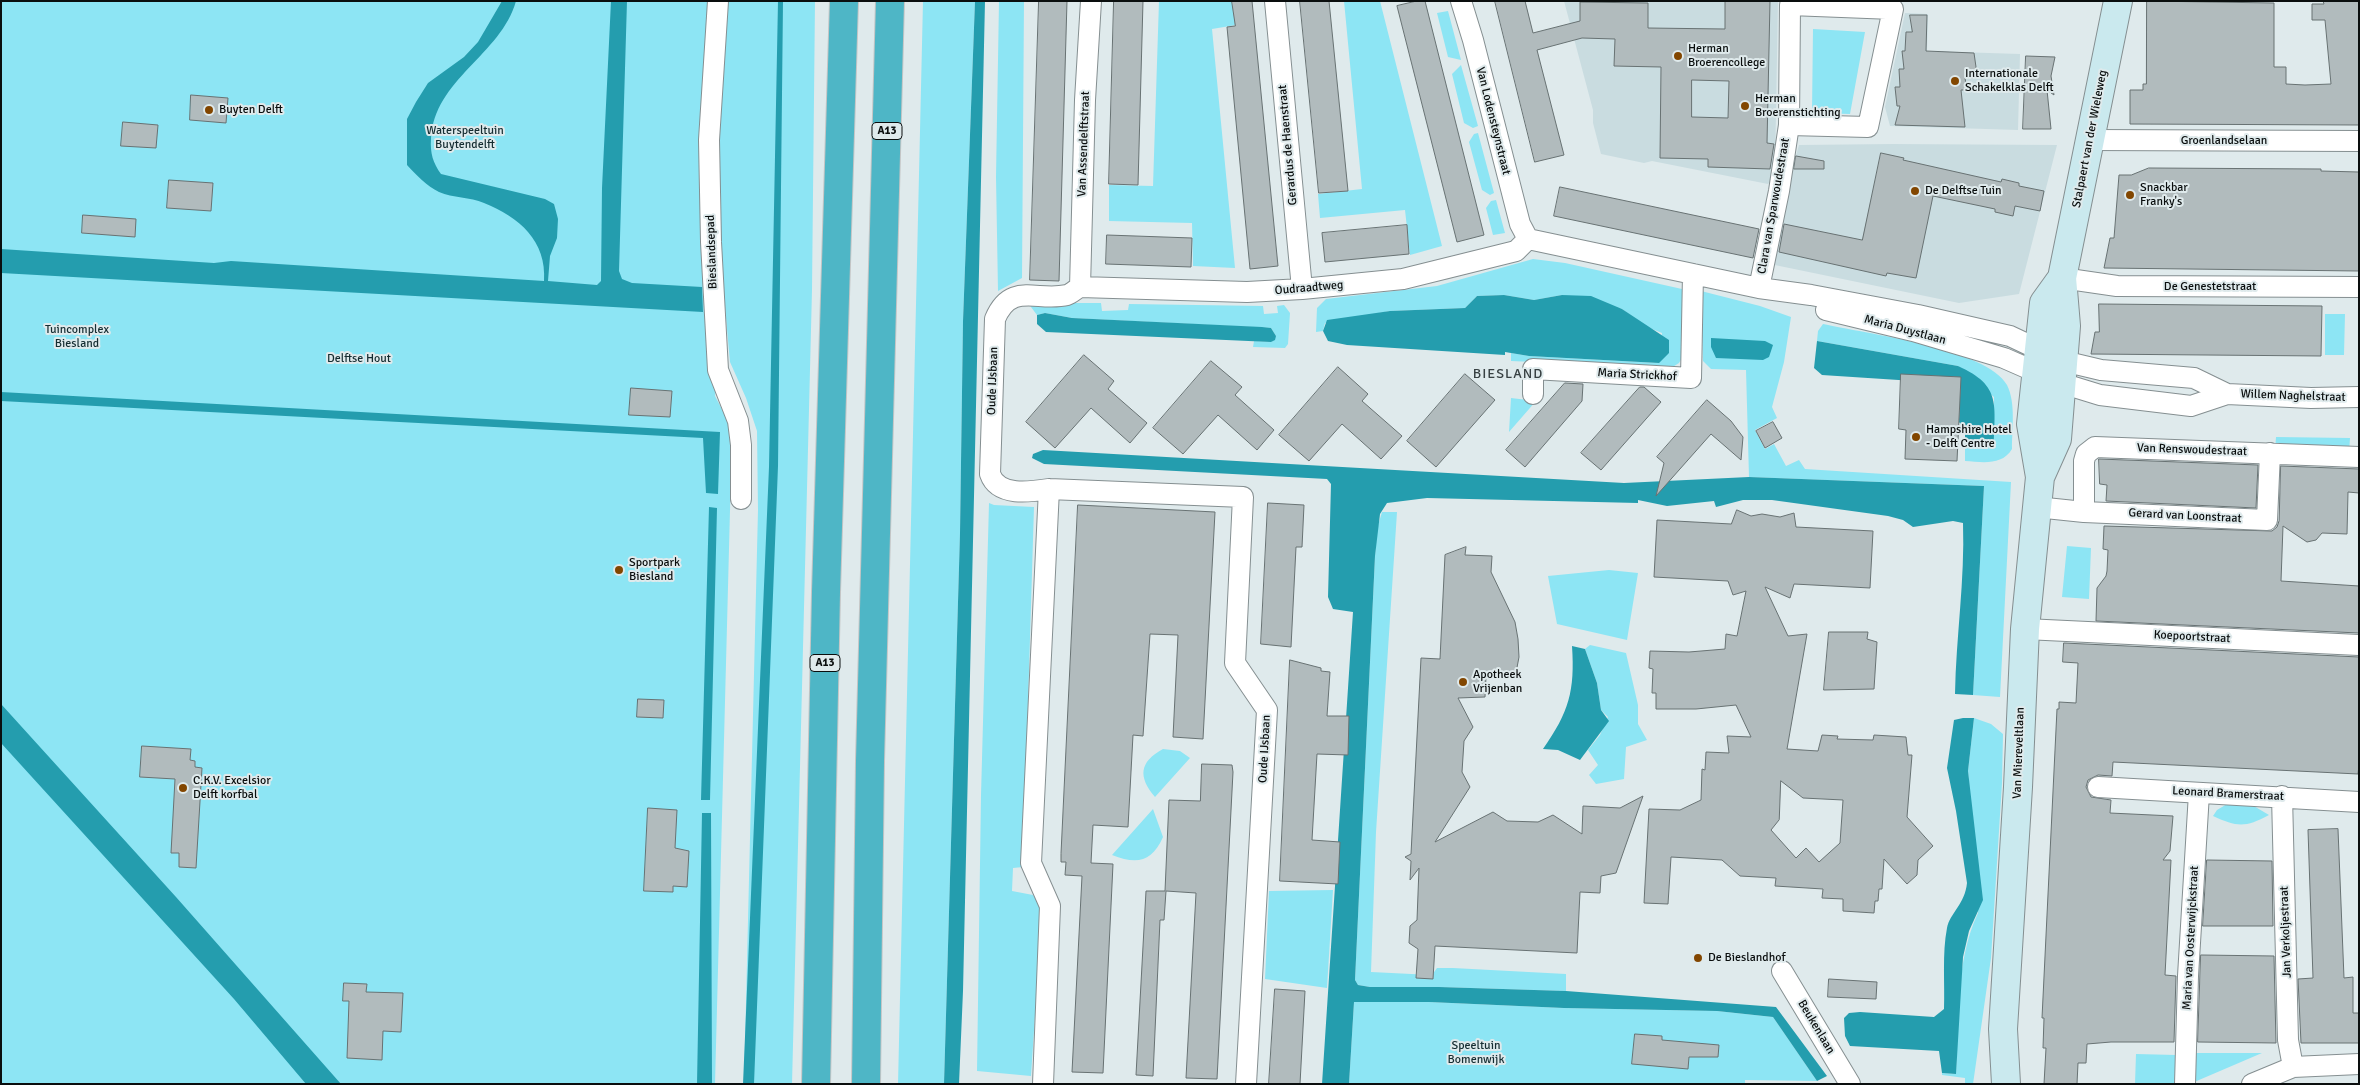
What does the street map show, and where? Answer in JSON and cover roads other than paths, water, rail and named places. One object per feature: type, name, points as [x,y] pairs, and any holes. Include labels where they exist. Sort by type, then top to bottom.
[{"type":"highway","name":"A13","points":[[816,1084],[827,582],[844,1]]},
{"type":"highway","name":"A13","points":[[866,1084],[870,761],[890,1]]},
{"type":"main road","name":"Stalpaert van der Wieleweg","points":[[2040,477],[2031,424],[2049,367],[2044,303],[2062,278],[2118,1]]},
{"type":"main road","name":"Van Miereveltlaan","points":[[2006,1084],[2003,1029],[2018,787],[2025,629],[2040,477]]},
{"type":"main road","name":"Van Miereveltlaan","points":[[1992,1084],[2003,1029]]},
{"type":"street","name":"Bieslandsepad","points":[[718,1],[709,140],[711,242],[718,370],[738,421],[741,445],[741,499]]},
{"type":"street","name":"Van Assendelftstraat","points":[[1080,287],[1085,100],[1090,1]]},
{"type":"street","name":"Gerardus de Haenstraat","points":[[1275,1],[1302,289]]},
{"type":"street","name":"Van Lodensteynstraat","points":[[1461,1],[1473,40],[1520,224],[1528,239]]},
{"type":"street","name":"Clara van Sparwoudestraat","points":[[1766,289],[1789,125],[1790,5],[1893,9],[1868,127],[1789,125]]},
{"type":"street","name":"Groenlandselaan","points":[[2090,140],[2359,142]]},
{"type":"street","name":"Oudraadtweg","points":[[1080,287],[1248,292],[1302,289],[1403,279],[1516,252],[1528,239]]},
{"type":"street","name":"Maria Duystlaan","points":[[1528,239],[1766,289],[1811,294],[1918,315],[2010,336],[2049,367]]},
{"type":"street","name":"Maria Strickhof","points":[[1533,394],[1533,369],[1691,378],[1693,274]]},
{"type":"street","name":"De Genestetstraat","points":[[2062,278],[2116,286],[2359,287]]},
{"type":"street","name":"Oude IJsbaan","points":[[1080,287],[1067,295],[1016,296],[1000,308],[995,319],[990,474],[993,482],[1005,489],[1030,492],[1049,489],[1243,497],[1235,663],[1268,710],[1246,1084]]},
{"type":"street","name":"Willem Naghelstraat","points":[[2049,367],[2100,395],[2191,406],[2227,394],[2311,398],[2359,397]]},
{"type":"street","name":"Willem Naghelstraat","points":[[2049,367],[2120,374],[2194,378],[2227,394]]},
{"type":"street","name":"Van Renswoudestraat","points":[[2084,512],[2084,461],[2086,454],[2095,447],[2359,456]]},
{"type":"street","name":"Gerard van Loonstraat","points":[[2036,507],[2084,512],[2267,520],[2270,453]]},
{"type":"street","points":[[1043,1084],[1050,906],[1031,863],[1049,489]]},
{"type":"street","name":"Koepoortstraat","points":[[2025,629],[2359,645]]},
{"type":"street","name":"Leonard Bramerstraat","points":[[2098,787],[2282,796],[2359,802]]},
{"type":"street","name":"Maria van Oosterwijckstraat","points":[[2185,1084],[2188,976],[2199,793]]},
{"type":"street","name":"Jan Verkoljestraat","points":[[2282,796],[2288,1040],[2293,1067]]},
{"type":"street","name":"Beukenlaan","points":[[1782,971],[1850,1084]]},
{"type":"street","points":[[2252,1084],[2293,1067],[2359,1064]]},
{"type":"place","name":"Herman Broerencollege","points":[[1678,56]]},
{"type":"place","name":"Internationale Schakelklas Delft","points":[[1955,81]]},
{"type":"place","name":"Herman Broerenstichting","points":[[1745,106]]},
{"type":"place","name":"Buyten Delft","points":[[209,110]]},
{"type":"place","name":"De Delftse Tuin","points":[[1915,191]]},
{"type":"place","name":"Snackbar Franky's","points":[[2130,195]]},
{"type":"place","name":"Hampshire Hotel - Delft Centre","points":[[1916,437]]},
{"type":"place","name":"Sportpark Biesland","points":[[619,570]]},
{"type":"place","name":"Apotheek Vrijenban","points":[[1463,682]]},
{"type":"place","name":"C.K.V. Excelsior Delft korfbal","points":[[183,788]]},
{"type":"place","name":"De Bieslandhof","points":[[1698,958]]},
{"type":"district","name":"BIESLAND","points":[[1508,374]]},
{"type":"park label","name":"Waterspeeltuin Buytendelft","points":[[465,138]]},
{"type":"park label","name":"Tuincomplex Biesland","points":[[77,337]]},
{"type":"park label","name":"Delftse Hout","points":[[359,359]]},
{"type":"park label","name":"Speeltuin Bomenwijk","points":[[1476,1053]]}]
